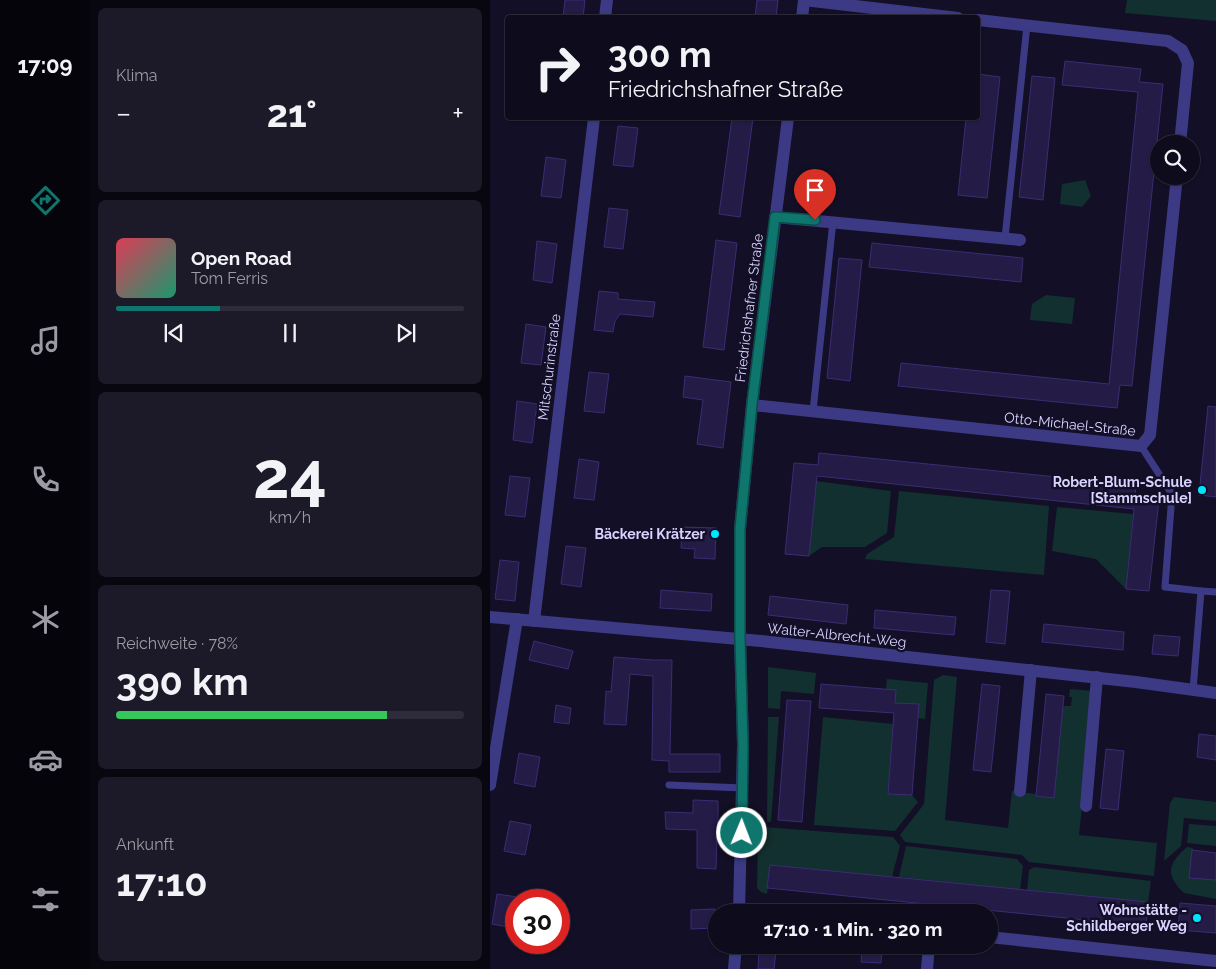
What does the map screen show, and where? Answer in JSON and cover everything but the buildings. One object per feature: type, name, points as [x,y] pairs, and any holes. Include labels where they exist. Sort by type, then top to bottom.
[{"type":"street","points":[[605,15],[607,0]]},
{"type":"street","points":[[802,15],[804,0],[932,15]]},
{"type":"street","points":[[980,20],[1168,41],[1182,50],[1188,63],[1181,135]]},
{"type":"street","name":"Mitschurinstraße","points":[[534,621],[594,120]]},
{"type":"street","name":"Friedrichshafner Straße","points":[[739,904],[743,744],[740,639],[740,529],[752,404],[788,120]]},
{"type":"street","name":"Otto-Michael-Straße","points":[[752,404],[1141,446],[1150,435],[1176,185]]},
{"type":"street","name":"Friedrichshafner Straße","points":[[775,217],[1020,240]]},
{"type":"street","name":"Walter-Albrecht-Weg","points":[[490,617],[740,639],[1098,677],[1216,693]]},
{"type":"street","points":[[490,785],[517,619]]},
{"type":"street","points":[[1020,791],[1031,670]]},
{"type":"street","points":[[1086,806],[1098,677]]},
{"type":"street","points":[[998,938],[1216,961]]},
{"type":"street","points":[[734,969],[735,954]]},
{"type":"street","points":[[927,969],[928,954]]},
{"type":"lane","points":[[1005,238],[1027,25]]},
{"type":"lane","points":[[813,411],[834,222]]},
{"type":"lane","points":[[1141,446],[1172,494],[1165,587],[1216,592]]},
{"type":"lane","points":[[1193,690],[1201,590]]},
{"type":"lane","points":[[669,785],[742,788]]},
{"type":"green space","points":[[1127,0],[1216,0],[1216,21],[1125,13]]},
{"type":"green space","points":[[1085,180],[1091,196],[1082,207],[1060,204],[1062,184]]},
{"type":"green space","points":[[1046,295],[1075,298],[1072,324],[1030,320],[1032,304]]},
{"type":"green space","points":[[816,481],[891,491],[887,533],[865,547],[822,547],[809,556]]},
{"type":"green space","points":[[899,491],[1049,506],[1044,575],[865,559],[867,554],[894,537]]},
{"type":"green space","points":[[1057,507],[1133,514],[1126,589],[1096,559],[1052,551]]},
{"type":"green space","points":[[768,667],[816,673],[814,694],[781,691],[780,709],[768,708]]},
{"type":"green space","points":[[943,675],[957,677],[945,820],[1008,828],[1012,791],[1054,798],[1063,706],[1071,706],[1072,697],[1069,697],[1070,689],[1094,691],[1079,835],[1157,843],[1154,876],[1029,862],[1022,855],[905,842],[900,835],[924,804],[934,680]]},
{"type":"green space","points":[[887,679],[928,683],[925,719],[918,718],[918,704],[895,703],[896,690],[886,689]]},
{"type":"green space","points":[[768,717],[779,717],[771,822],[767,822]]},
{"type":"green space","points":[[823,717],[893,724],[888,793],[912,795],[918,802],[895,831],[814,825]]},
{"type":"green space","points":[[1174,797],[1216,802],[1216,821],[1184,818],[1181,846],[1164,861],[1170,803]]},
{"type":"green space","points":[[1189,824],[1216,826],[1216,846],[1187,843]]},
{"type":"green space","points":[[764,827],[893,837],[900,846],[892,877],[770,865],[767,894],[761,892],[757,888],[758,831]]},
{"type":"green space","points":[[906,846],[1017,859],[1023,866],[1020,890],[899,877]]},
{"type":"green space","points":[[1187,847],[1193,848],[1189,877],[1216,880],[1216,899],[1184,893],[1174,880],[1171,869],[1176,858]]},
{"type":"green space","points":[[1034,867],[1151,881],[1148,902],[1027,890],[1029,870]]},
{"type":"place","name":"Robert-Blum-Schule [Stammschule]","points":[[1202,490]]},
{"type":"place","name":"Bäckerei Krätzer","points":[[715,534]]},
{"type":"place","name":"Wohnstätte - Schildberger Weg","points":[[1197,918]]},
{"type":"route","points":[[742,833],[743,744],[740,639],[740,529],[752,404],[775,217],[815,220]]}]
